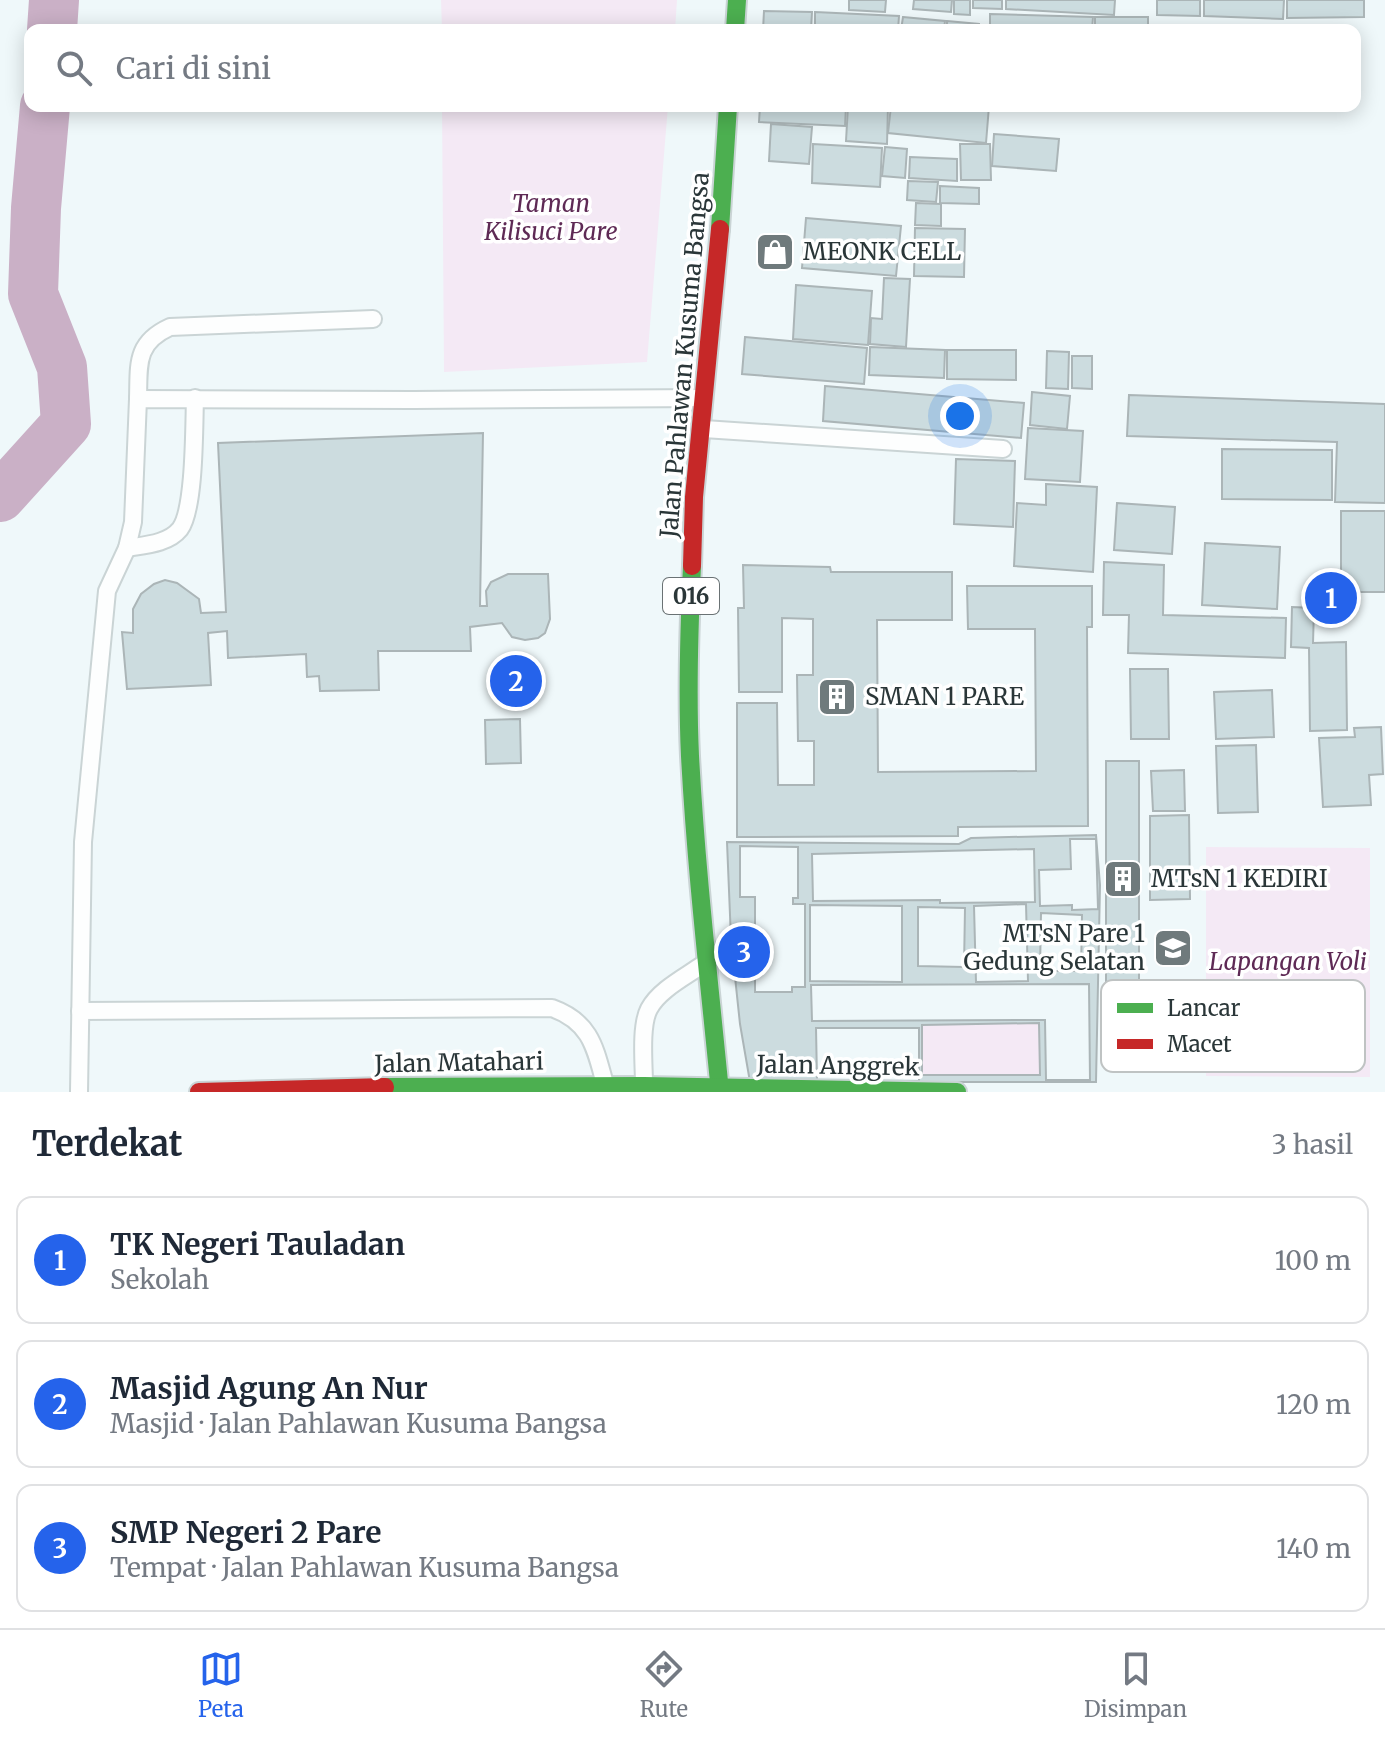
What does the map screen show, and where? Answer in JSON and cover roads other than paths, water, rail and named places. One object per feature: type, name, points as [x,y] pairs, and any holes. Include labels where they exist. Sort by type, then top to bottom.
[{"type":"main road","points":[[735,24],[737,0]]},
{"type":"main road","name":"Jalan Pahlawan Kusuma Bangsa","points":[[719,1089],[690,755],[688,669],[694,497],[728,112]]},
{"type":"main road","name":"Jalan Matahari","points":[[199,1092],[429,1086],[719,1089]]},
{"type":"main road","name":"Jalan Anggrek","points":[[719,1089],[957,1092]]},
{"type":"lane","points":[[79,1092],[83,842],[107,591],[127,548],[133,522],[141,353],[154,334],[170,327],[373,319]]},
{"type":"lane","points":[[127,548],[165,540],[179,529],[189,510],[195,398]]},
{"type":"lane","points":[[138,399],[705,398]]},
{"type":"lane","points":[[702,429],[1003,449]]},
{"type":"lane","points":[[644,1086],[648,1010],[656,999],[706,962]]},
{"type":"lane","points":[[80,1011],[552,1008],[568,1014],[581,1025],[594,1044],[605,1086]]},
{"type":"waterway","points":[[52,24],[54,0]]},
{"type":"waterway","points":[[0,497],[66,424],[62,367],[33,294],[36,208],[44,112]]},
{"type":"place","name":"MEONK CELL","points":[[775,252]]},
{"type":"place","name":"TK Negeri Tauladan","points":[[1331,598]]},
{"type":"place","name":"Masjid Agung An Nur","points":[[516,681]]},
{"type":"place","name":"SMAN 1 PARE","points":[[837,697]]},
{"type":"place","name":"MTsN 1 KEDIRI","points":[[1123,879]]},
{"type":"place","name":"MTsN Pare 1 Gedung Selatan","points":[[1173,948]]},
{"type":"place","name":"SMP Negeri 2 Pare","points":[[744,952]]},
{"type":"park label","name":"Taman Kilisuci Pare","points":[[551,218]]},
{"type":"park label","name":"Lapangan Voli","points":[[1288,962]]}]
